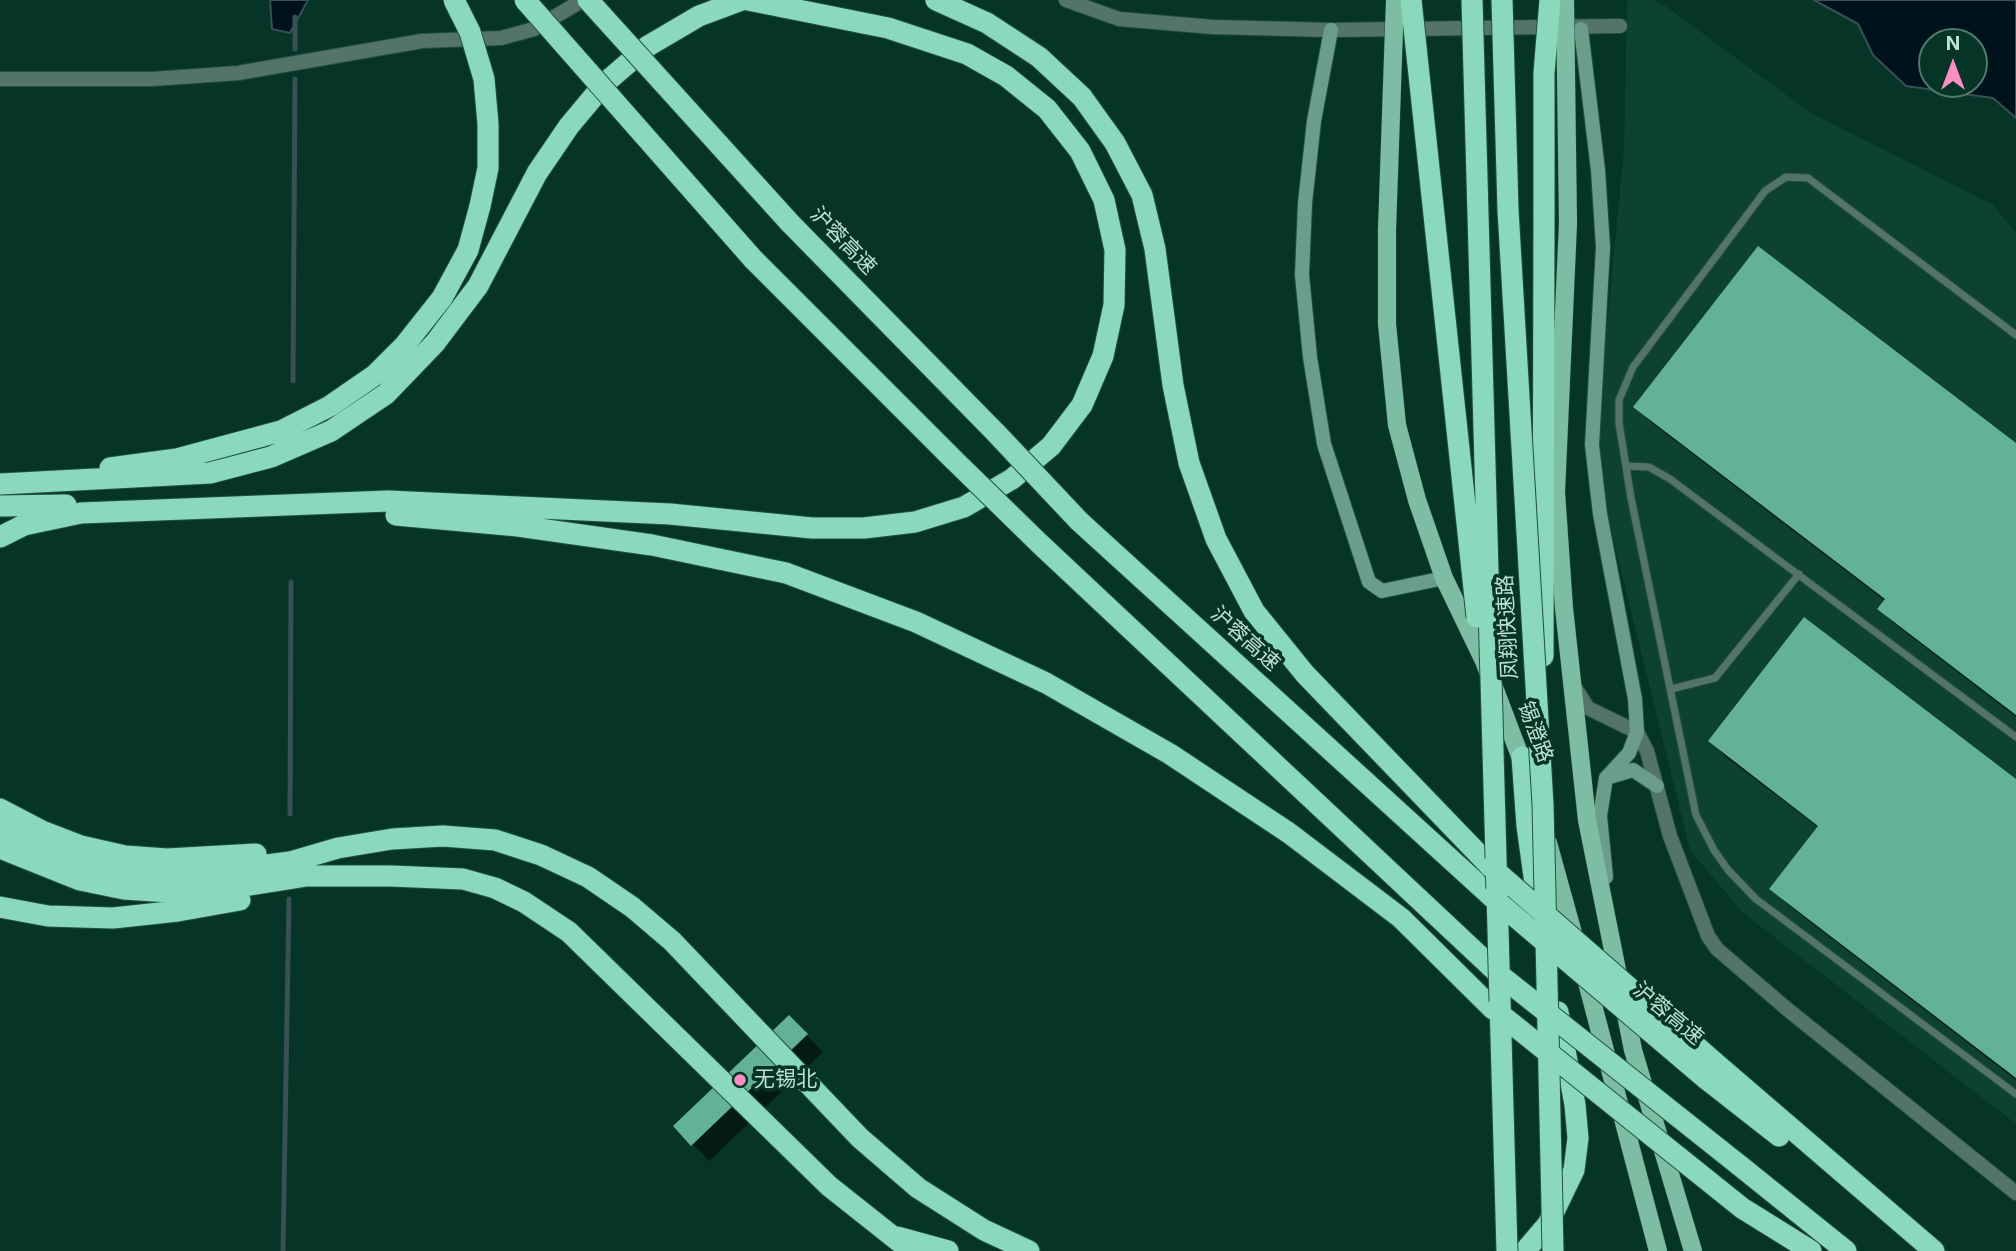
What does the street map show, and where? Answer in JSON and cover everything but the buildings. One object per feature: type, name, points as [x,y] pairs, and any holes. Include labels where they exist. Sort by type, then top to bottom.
[{"type":"highway","points":[[27,483],[177,459],[281,431],[330,406],[375,374],[428,317],[468,250],[488,168],[484,79],[470,32],[454,0]]},
{"type":"highway","points":[[525,0],[753,259],[1039,543],[1502,976],[1846,1251]]},
{"type":"highway","name":"沪蓉高速","points":[[588,0],[790,223],[1079,521],[1492,897],[1709,1070],[1927,1251]]},
{"type":"highway","points":[[0,484],[209,472],[271,457],[331,431],[386,394],[435,343],[478,286],[537,173],[569,126],[606,83],[648,46],[699,16],[745,0],[909,34],[954,49],[990,66],[1047,109],[1080,151],[1104,200],[1115,250],[1114,305],[1103,356],[1082,405],[1051,446],[1012,479],[964,506],[915,522],[864,528],[812,528],[670,514],[388,501],[81,513],[24,525],[0,537]]},
{"type":"highway","points":[[936,0],[987,23],[1039,57],[1082,97],[1115,143],[1145,205],[1155,249],[1173,385],[1189,463],[1216,539],[1254,611],[1305,674],[1490,866],[1709,1070],[1934,1251]]},
{"type":"highway","points":[[1411,0],[1495,789]]},
{"type":"highway","name":"凤翔快速路","points":[[1472,0],[1507,1251]]},
{"type":"highway","name":"凤翔快速路","points":[[1502,0],[1508,210],[1543,806],[1553,1251]]},
{"type":"highway","points":[[1543,806],[1544,73],[1550,0]]},
{"type":"highway","points":[[0,506],[248,505],[518,526],[652,545],[786,573],[916,622],[1046,683],[1170,754],[1278,826],[1401,918],[1493,1009],[1742,1208],[1811,1251]]},
{"type":"highway","points":[[1522,757],[1527,827],[1537,898],[1575,1105],[1578,1138],[1574,1170],[1562,1201],[1548,1224],[1524,1251]]},
{"type":"highway","points":[[0,808],[42,831],[125,856],[209,859],[443,836],[495,840],[541,855],[588,877],[632,906],[672,941],[860,1138],[918,1188],[984,1230],[1029,1251]]},
{"type":"highway","points":[[0,828],[81,862],[166,878],[290,862],[338,848]]},
{"type":"highway","points":[[0,848],[80,880],[124,889],[170,892],[219,890],[307,876],[463,879],[495,888],[548,916],[604,963],[829,1186],[911,1251]]},
{"type":"highway","points":[[0,907],[48,916],[113,918],[178,911],[391,876]]},
{"type":"highway","points":[[885,1233],[948,1251]]},
{"type":"main road","name":"锡澄路","points":[[1395,0],[1387,230],[1387,324],[1397,425],[1417,500],[1444,578],[1484,661],[1522,757],[1560,884],[1658,1251]]},
{"type":"main road","name":"锡澄路","points":[[1565,0],[1568,223],[1556,492],[1572,683],[1587,820],[1633,1050],[1693,1251]]},
{"type":"main road","points":[[1581,29],[1598,170],[1603,247],[1592,445],[1600,514],[1635,699],[1637,732],[1629,753],[1606,778],[1600,816],[1612,944]]},
{"type":"main road","points":[[1331,30],[1309,162],[1302,275],[1310,358],[1324,444],[1368,582],[1382,591],[1444,578]]},
{"type":"main road","points":[[1606,778],[1633,770],[1657,786]]},
{"type":"street","points":[[0,79],[152,79],[238,74],[422,41],[501,37],[534,29],[583,0]]},
{"type":"street","points":[[1066,0],[1119,19],[1213,27],[1331,30],[1581,29],[1620,26]]},
{"type":"street","points":[[1572,683],[1588,708],[1637,732],[1647,751],[1670,836],[1708,936],[1717,949],[1787,1009],[2016,1193]]},
{"type":"lane","points":[[2016,335],[1808,178],[1786,177],[1765,191],[1633,367],[1619,400],[1627,466],[1696,815],[1728,870],[1756,899],[2016,1094]]},
{"type":"lane","points":[[1627,466],[1649,467],[1670,479],[2016,737]]},
{"type":"lane","points":[[1671,689],[1715,678],[1800,574]]},
{"type":"shaded area","points":[[1627,0],[1655,0],[1809,112],[1993,205],[2016,233],[2016,1124],[1742,912],[1690,850],[1608,518],[1597,428],[1624,150]]},
{"type":"water","points":[[270,0],[308,0],[290,33],[272,29]]},
{"type":"water","points":[[1814,0],[2016,0],[2016,118],[1993,98],[1988,97],[1988,28],[1918,28],[1918,88],[1906,86],[1873,55],[1858,24]]},
{"type":"waterway","points":[[295,17],[295,49]]},
{"type":"waterway","points":[[293,381],[295,79]]},
{"type":"waterway","points":[[290,814],[291,582]]},
{"type":"waterway","points":[[283,1251],[289,899]]},
{"type":"place","name":"无锡北","points":[[740,1080]]}]
